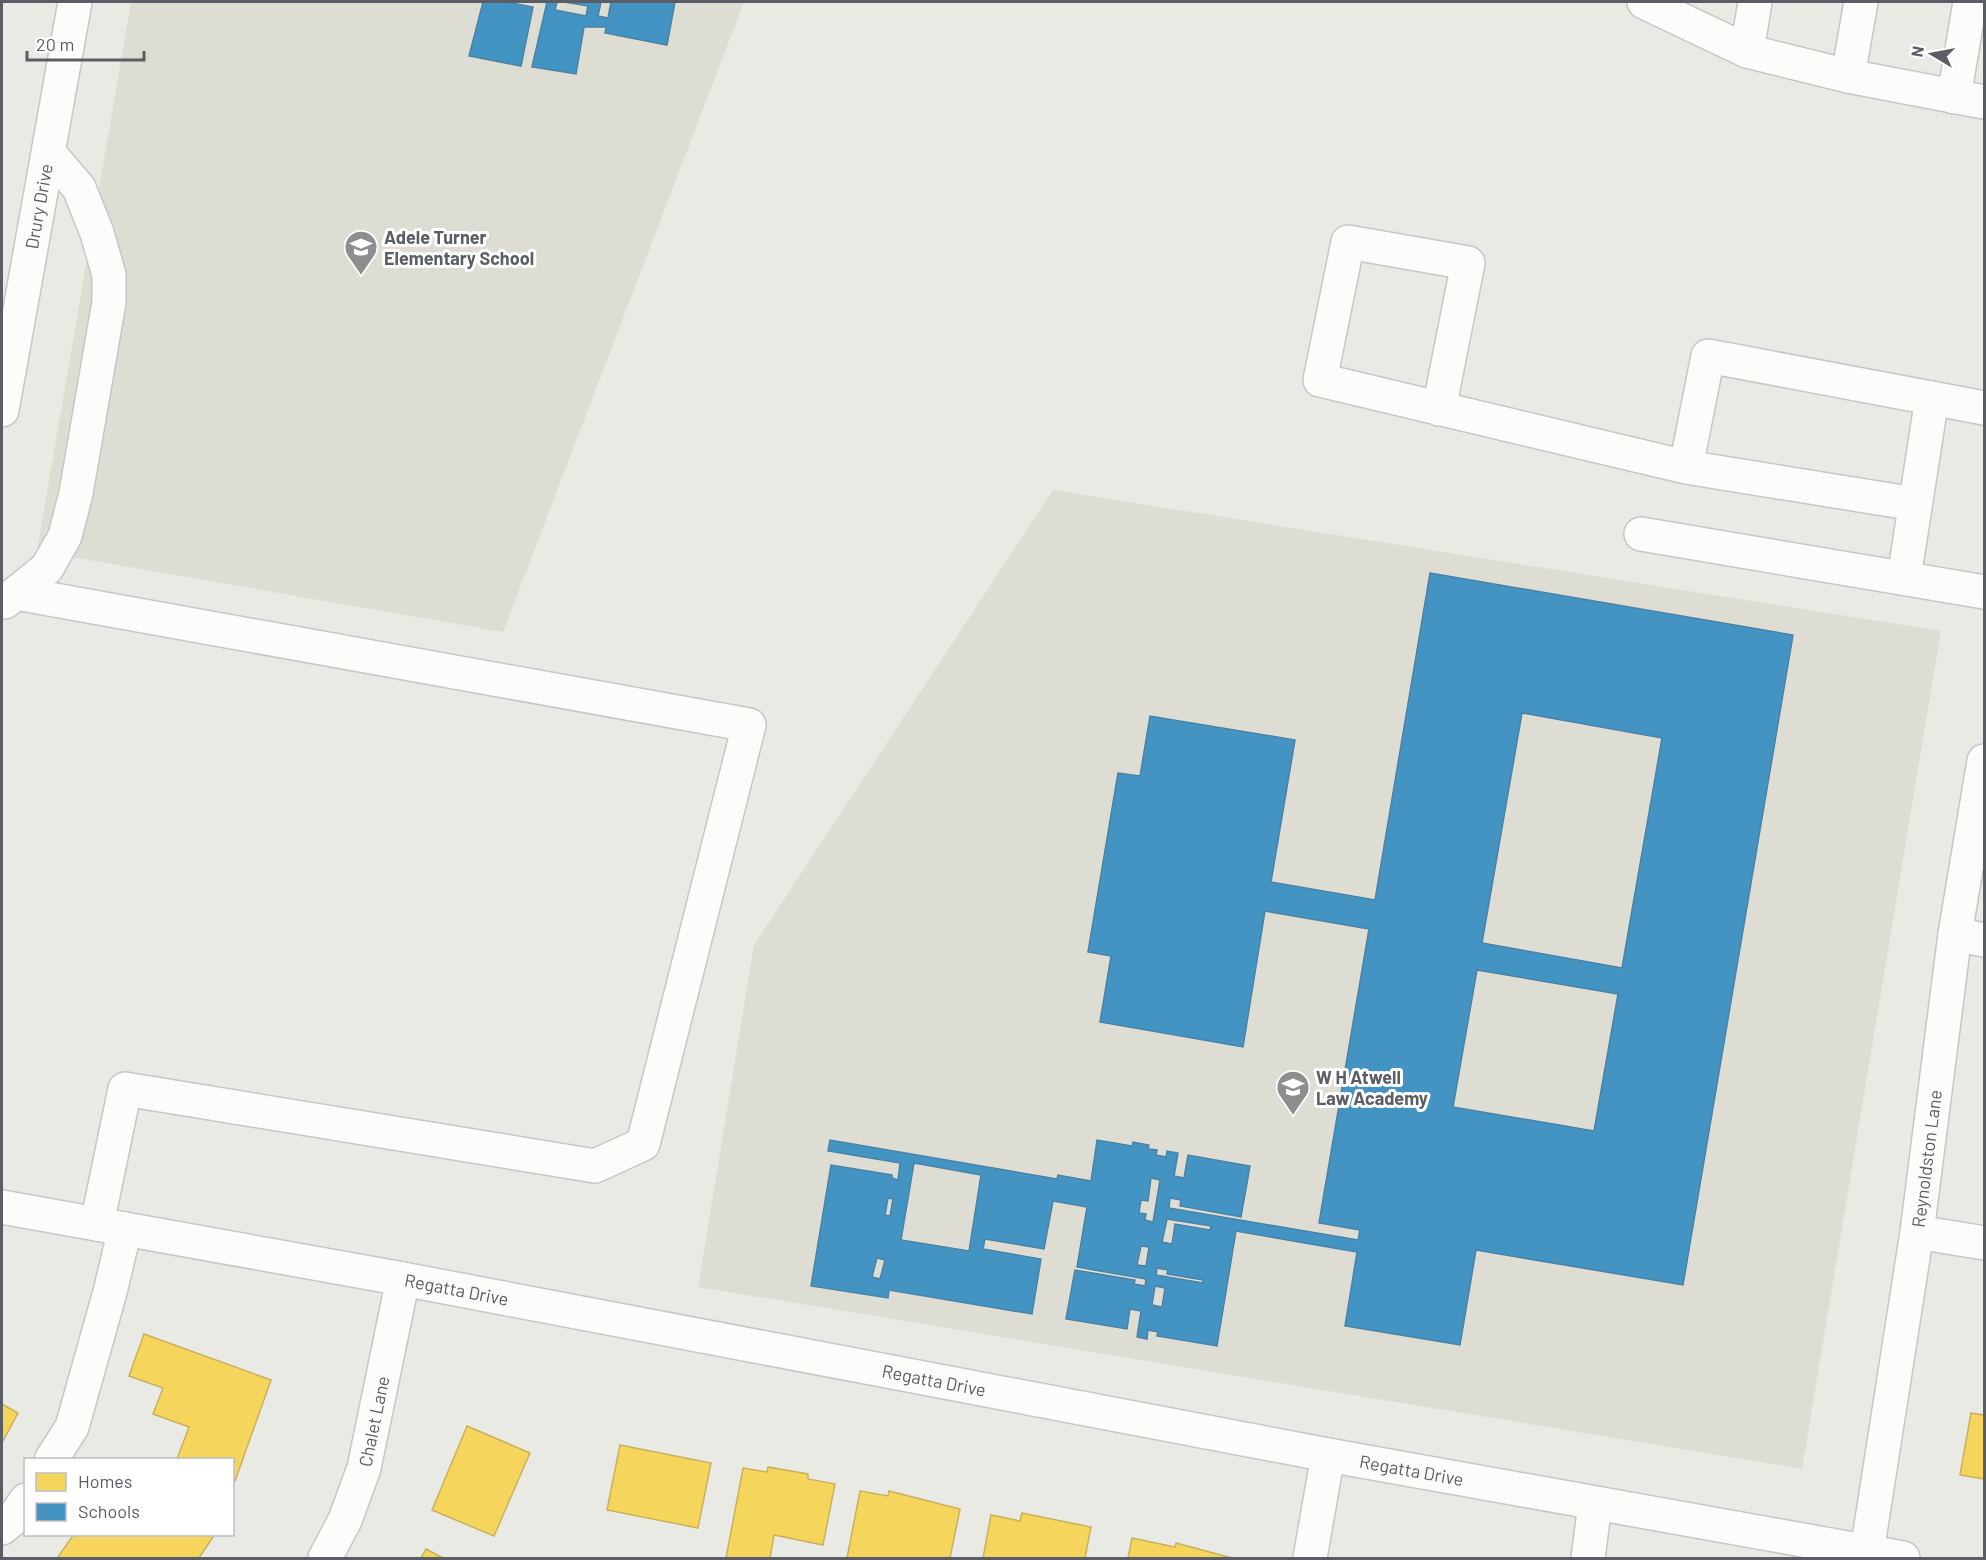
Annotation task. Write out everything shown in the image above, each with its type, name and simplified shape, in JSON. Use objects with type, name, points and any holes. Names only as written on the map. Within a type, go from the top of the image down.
[{"type":"street","name":"Drury Drive","points":[[2,410],[75,2]]},
{"type":"street","points":[[1644,2],[1747,51],[1848,76],[1969,99],[1970,2]]},
{"type":"street","points":[[1747,51],[1755,2]]},
{"type":"street","points":[[1848,76],[1861,2]]},
{"type":"street","points":[[9,599],[47,568],[65,536],[76,493],[109,302],[109,275],[97,233],[79,188],[48,153]]},
{"type":"street","points":[[1439,409],[1468,263],[1348,242],[1320,380],[1439,409],[1686,467],[1916,504]]},
{"type":"street","points":[[1686,467],[1708,356],[1984,408]]},
{"type":"street","points":[[1904,578],[1932,398]]},
{"type":"street","points":[[1641,534],[1984,592]]},
{"type":"street","points":[[9,599],[749,725],[643,1144],[594,1166],[125,1089],[111,1227],[110,1292],[72,1427],[52,1458]]},
{"type":"street","name":"Reynoldston Lane","points":[[1866,1556],[1917,1232],[1970,937],[1984,761]]},
{"type":"street","name":"Regatta Drive","points":[[2,1207],[403,1280],[1866,1556],[1903,1558]]},
{"type":"street","points":[[1917,1232],[1984,1243]]},
{"type":"street","name":"Chalet Lane","points":[[325,1558],[345,1520],[364,1468],[403,1280]]},
{"type":"street","points":[[1310,1558],[1328,1455]]},
{"type":"street","points":[[2,1527],[13,1519],[24,1503]]},
{"type":"street","points":[[1588,1558],[1595,1504]]},
{"type":"shaded area","name":"Adele Turner Elementary School","points":[[131,2],[744,2],[503,632],[37,551]]},
{"type":"shaded area","name":"W H Atwell Law Academy","points":[[1053,490],[1941,631],[1802,1469],[698,1287],[754,945]]},
{"type":"building: Homes","points":[[144,1334],[271,1380],[235,1481],[234,1458],[177,1458],[189,1427],[153,1414],[163,1388],[129,1376]]},
{"type":"building: Homes","points":[[2,1404],[18,1413],[2,1443]]},
{"type":"building: Homes","points":[[1971,1413],[1984,1415],[1984,1479],[1960,1475]]},
{"type":"building: Homes","points":[[467,1426],[530,1453],[494,1536],[432,1510]]},
{"type":"building: Homes","points":[[620,1445],[711,1463],[698,1528],[607,1510]]},
{"type":"building: Homes","points":[[768,1467],[808,1474],[808,1479],[835,1484],[823,1545],[774,1535],[770,1558],[726,1558],[743,1468],[767,1472]]},
{"type":"building: Homes","points":[[860,1491],[888,1496],[889,1491],[960,1509],[950,1558],[847,1558]]},
{"type":"building: Homes","points":[[1022,1513],[1091,1527],[1085,1558],[983,1558],[991,1515],[1020,1521]]},
{"type":"building: Homes","points":[[73,1536],[214,1536],[199,1558],[58,1557]]},
{"type":"building: Homes","points":[[1132,1538],[1175,1547],[1176,1543],[1232,1558],[1128,1558]]},
{"type":"building: Homes","points":[[426,1549],[443,1558],[421,1558]]},
{"type":"building: Schools","points":[[483,2],[507,2],[533,7],[521,66],[469,56]]},
{"type":"building: Schools","points":[[547,2],[557,2],[555,10],[586,16],[588,6],[564,2],[601,2],[598,16],[608,18],[611,2],[675,2],[667,45],[605,33],[606,27],[584,27],[576,74],[532,67]]},
{"type":"building: Schools","points":[[1430,573],[1793,635],[1683,1285],[1476,1250],[1460,1345],[1345,1326],[1357,1252],[1236,1231],[1217,1346],[1157,1336],[1158,1332],[1148,1330],[1147,1339],[1137,1337],[1141,1311],[1130,1309],[1127,1329],[1066,1319],[1075,1270],[1135,1280],[1134,1284],[1145,1286],[1146,1279],[1077,1267],[1087,1207],[1053,1201],[1044,1249],[985,1239],[983,1249],[1041,1259],[1032,1314],[889,1290],[888,1298],[811,1286],[831,1165],[892,1175],[892,1178],[898,1180],[900,1163],[828,1151],[830,1140],[1057,1179],[1058,1175],[1091,1181],[1097,1140],[1132,1146],[1133,1142],[1149,1145],[1148,1149],[1157,1150],[1156,1155],[1166,1157],[1167,1151],[1178,1153],[1174,1176],[1184,1178],[1188,1155],[1250,1166],[1241,1217],[1180,1206],[1181,1200],[1170,1198],[1169,1208],[1358,1240],[1360,1230],[1319,1223],[1369,929],[1265,911],[1243,1047],[1100,1022],[1111,956],[1088,952],[1118,773],[1140,776],[1150,716],[1295,740],[1271,882],[1375,900]],"holes":[[[1522,713],[1662,738],[1622,968],[1482,943]],[[1477,970],[1618,994],[1594,1131],[1453,1107]],[[914,1163],[981,1175],[969,1251],[901,1240]],[[1151,1178],[1160,1180],[1153,1222],[1145,1220],[1146,1214],[1139,1213],[1141,1200],[1148,1201]],[[888,1198],[893,1199],[890,1216],[885,1215]],[[1167,1219],[1211,1226],[1210,1230],[1175,1224],[1172,1244],[1162,1242]],[[1141,1246],[1149,1247],[1146,1266],[1137,1265]],[[877,1258],[885,1260],[880,1279],[872,1277]],[[1157,1268],[1168,1270],[1167,1274],[1203,1280],[1203,1283],[1156,1275]],[[1155,1286],[1165,1288],[1162,1307],[1152,1305]]]},
{"type":"place","name":"Adele Turner Elementary School","points":[[361,276]]},
{"type":"place","name":"W H Atwell Law Academy","points":[[1293,1116]]}]
